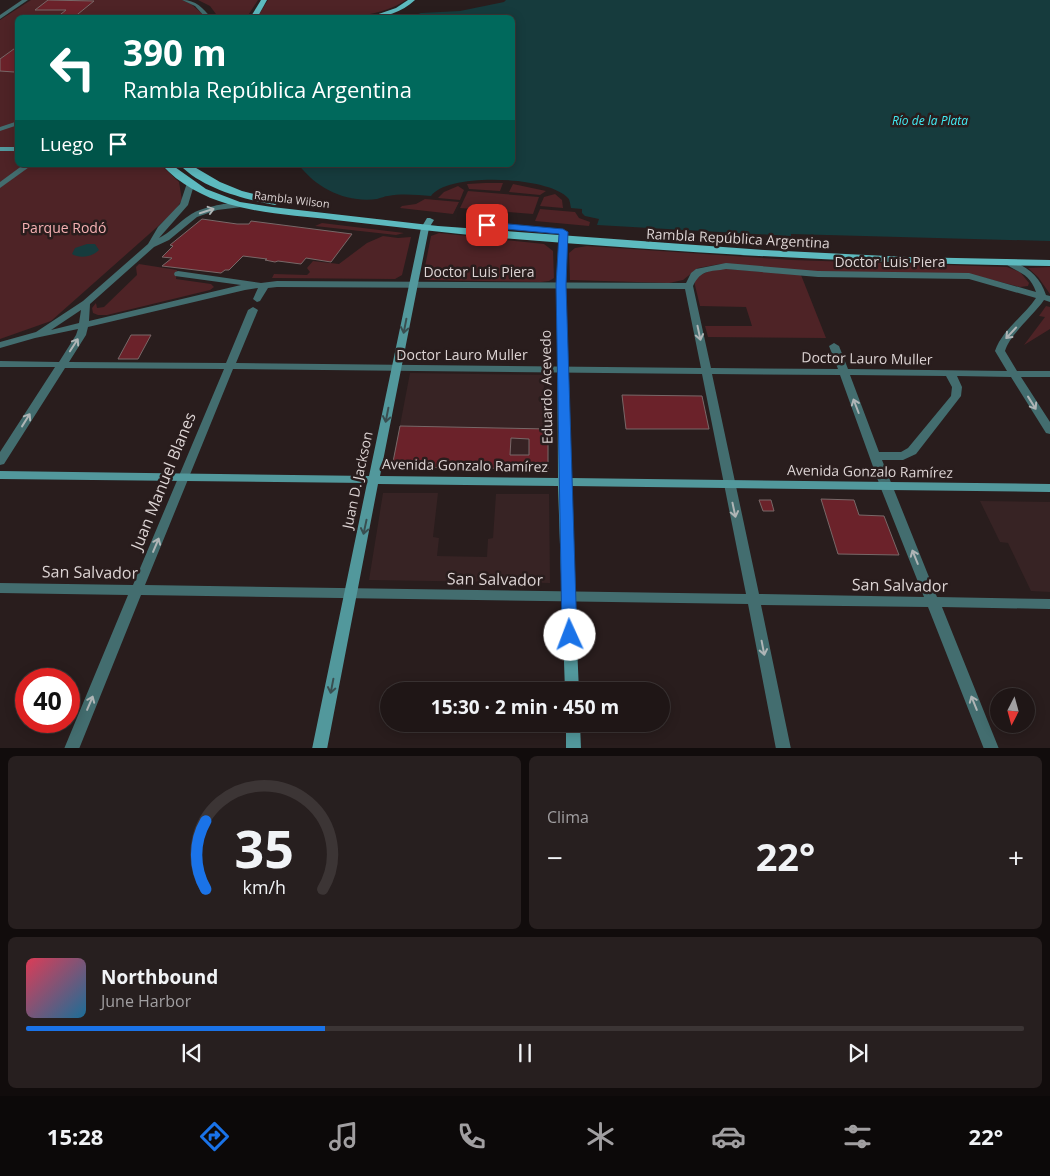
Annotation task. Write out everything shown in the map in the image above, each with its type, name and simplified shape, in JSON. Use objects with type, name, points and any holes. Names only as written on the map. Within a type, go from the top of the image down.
[{"type":"main road","points":[[255,15],[264,0]]},
{"type":"main road","points":[[379,15],[398,9],[412,0]]},
{"type":"main road","name":"Rambla Wilson","points":[[169,167],[190,185],[209,194],[242,205],[428,224]]},
{"type":"main road","name":"Rambla Wilson","points":[[188,167],[223,188],[261,199],[428,224]]},
{"type":"main road","name":"Rambla República Argentina","points":[[428,224],[802,256],[1050,263]]},
{"type":"main road","name":"Rambla República Argentina","points":[[563,236],[874,251],[1050,255]]},
{"type":"street","points":[[0,17],[3,12],[24,0]]},
{"type":"street","points":[[185,0],[197,5],[205,15]]},
{"type":"street","points":[[192,0],[204,6],[212,15]]},
{"type":"street","points":[[0,129],[15,123]]},
{"type":"street","points":[[0,144],[15,144]]},
{"type":"street","points":[[0,149],[15,149]]},
{"type":"street","points":[[0,186],[25,167]]},
{"type":"street","points":[[151,245],[159,230],[185,206],[190,185]]},
{"type":"street","points":[[151,245],[166,238],[186,221],[203,211],[242,205]]},
{"type":"street","points":[[172,218],[186,221]]},
{"type":"street","name":"Juan D. Jackson","points":[[319,748],[413,284],[428,224]]},
{"type":"street","name":"Eduardo Acevedo","points":[[563,236],[561,285],[564,482],[572,682]]},
{"type":"street","name":"Doctor Luis Piera","points":[[34,335],[86,303],[151,245]]},
{"type":"street","points":[[1008,262],[1023,269],[1032,276],[1046,298],[1001,346],[1000,351],[1050,431]]},
{"type":"street","name":"Doctor Luis Piera","points":[[0,345],[34,335],[245,287],[264,286],[413,284],[689,286],[694,275],[699,271],[726,266],[818,274],[969,276],[1046,298]]},
{"type":"street","name":"Doctor Luis Piera","points":[[178,274],[264,286]]},
{"type":"street","points":[[257,299],[264,286]]},
{"type":"street","points":[[689,286],[784,748]]},
{"type":"street","points":[[0,461],[80,335],[84,325],[86,303]]},
{"type":"street","name":"Juan Manuel Blanes","points":[[71,748],[253,310]]},
{"type":"street","points":[[834,346],[886,486],[992,748]]},
{"type":"street","name":"Doctor Lauro Muller","points":[[0,364],[1050,374]]},
{"type":"street","points":[[875,456],[903,456],[912,451],[956,396],[957,387],[950,373]]},
{"type":"street","name":"Avenida Gonzalo Ramírez","points":[[0,475],[184,479],[374,479],[1050,488]]},
{"type":"street","name":"San Salvador","points":[[0,588],[1050,604]]},
{"type":"street","points":[[573,732],[574,748]]},
{"type":"shaded area","points":[[410,373],[550,375],[549,384],[544,384],[543,403],[549,409],[548,469],[392,467]]},
{"type":"shaded area","points":[[383,493],[438,493],[433,537],[439,538],[437,556],[487,557],[488,539],[493,538],[496,494],[549,494],[550,583],[369,580]]},
{"type":"shaded area","points":[[980,501],[1050,502],[1050,592],[1031,591],[1008,543],[1000,542]]},
{"type":"green space","name":"Parque Rodó","points":[[31,0],[182,0],[191,4],[204,15],[15,15],[15,167],[163,167],[179,182],[182,200],[174,212],[51,321],[0,339],[0,20]]},
{"type":"green space","points":[[198,0],[258,0],[248,15],[217,15],[210,6]]},
{"type":"green space","points":[[268,0],[406,0],[391,8],[364,15],[259,15]]},
{"type":"green space","points":[[503,183],[500,191],[469,189],[467,184]]},
{"type":"green space","points":[[513,184],[546,191],[540,195],[509,192]]},
{"type":"green space","points":[[458,186],[464,190],[460,200],[438,198],[444,192]]},
{"type":"green space","points":[[468,191],[539,197],[533,214],[460,208]]},
{"type":"green space","points":[[555,194],[562,200],[563,208],[540,206],[544,197]]},
{"type":"green space","points":[[425,199],[459,202],[453,214],[400,208],[416,204]]},
{"type":"green space","points":[[540,209],[575,212],[579,218],[590,222],[589,226],[535,221]]},
{"type":"green space","points":[[322,223],[404,233],[396,235],[315,226]]},
{"type":"green space","points":[[439,233],[544,244],[553,251],[554,278],[541,282],[425,280],[423,277],[431,236]]},
{"type":"green space","points":[[383,236],[411,237],[402,275],[395,279],[272,278],[274,274],[307,275],[310,272],[307,268],[313,261],[339,264],[367,243]]},
{"type":"green space","points":[[587,246],[792,260],[1007,267],[1020,272],[1029,283],[1028,286],[1020,287],[973,275],[810,272],[720,264],[698,268],[683,280],[669,283],[570,280],[569,253],[575,248]]},
{"type":"green space","points":[[139,264],[177,270],[176,279],[211,284],[214,287],[210,290],[107,315],[93,313],[92,308],[96,303],[97,308],[104,307],[137,275],[136,267]]},
{"type":"green space","points":[[1050,267],[1050,294],[1038,277],[1028,268]]},
{"type":"green space","points":[[716,268],[801,275],[826,338],[708,337],[705,326],[752,326],[746,307],[700,306],[694,281],[696,277]]},
{"type":"green space","points":[[1046,306],[1050,307],[1050,329],[1024,345],[1045,317],[1039,316]]},
{"type":"water","name":"Río de la Plata","points":[[506,0],[1050,0],[1050,241],[791,234],[791,236],[597,225],[599,219],[585,216],[582,213],[582,209],[571,208],[568,198],[557,191],[521,181],[476,180],[456,183],[441,188],[431,196],[410,194],[366,200],[355,199],[334,192],[306,174],[301,167],[515,167],[515,15],[416,15],[460,11]]},
{"type":"water","points":[[87,244],[95,244],[99,250],[86,256],[72,254],[75,248]]},
{"type":"building","points":[[48,0],[94,1],[77,15],[60,15],[66,10],[35,10]]},
{"type":"building","points":[[15,48],[15,71],[0,71],[0,59]]},
{"type":"building","points":[[202,219],[237,224],[249,224],[251,221],[352,234],[331,262],[306,258],[301,264],[275,262],[243,256],[229,270],[221,273],[162,266],[172,258],[162,257],[173,246],[170,245]]},
{"type":"building","points":[[131,335],[151,335],[138,359],[118,359]]},
{"type":"building","points":[[622,395],[702,396],[709,429],[626,429]]},
{"type":"building","points":[[400,426],[548,429],[548,469],[392,467]],"holes":[[[511,438],[529,439],[529,455],[510,455]]]},
{"type":"building","points":[[821,499],[854,500],[859,515],[884,516],[899,555],[838,554]]},
{"type":"building","points":[[759,500],[771,500],[774,511],[763,511]]},
{"type":"route","points":[[487,225],[563,232],[561,285],[564,482],[570,635]]}]
